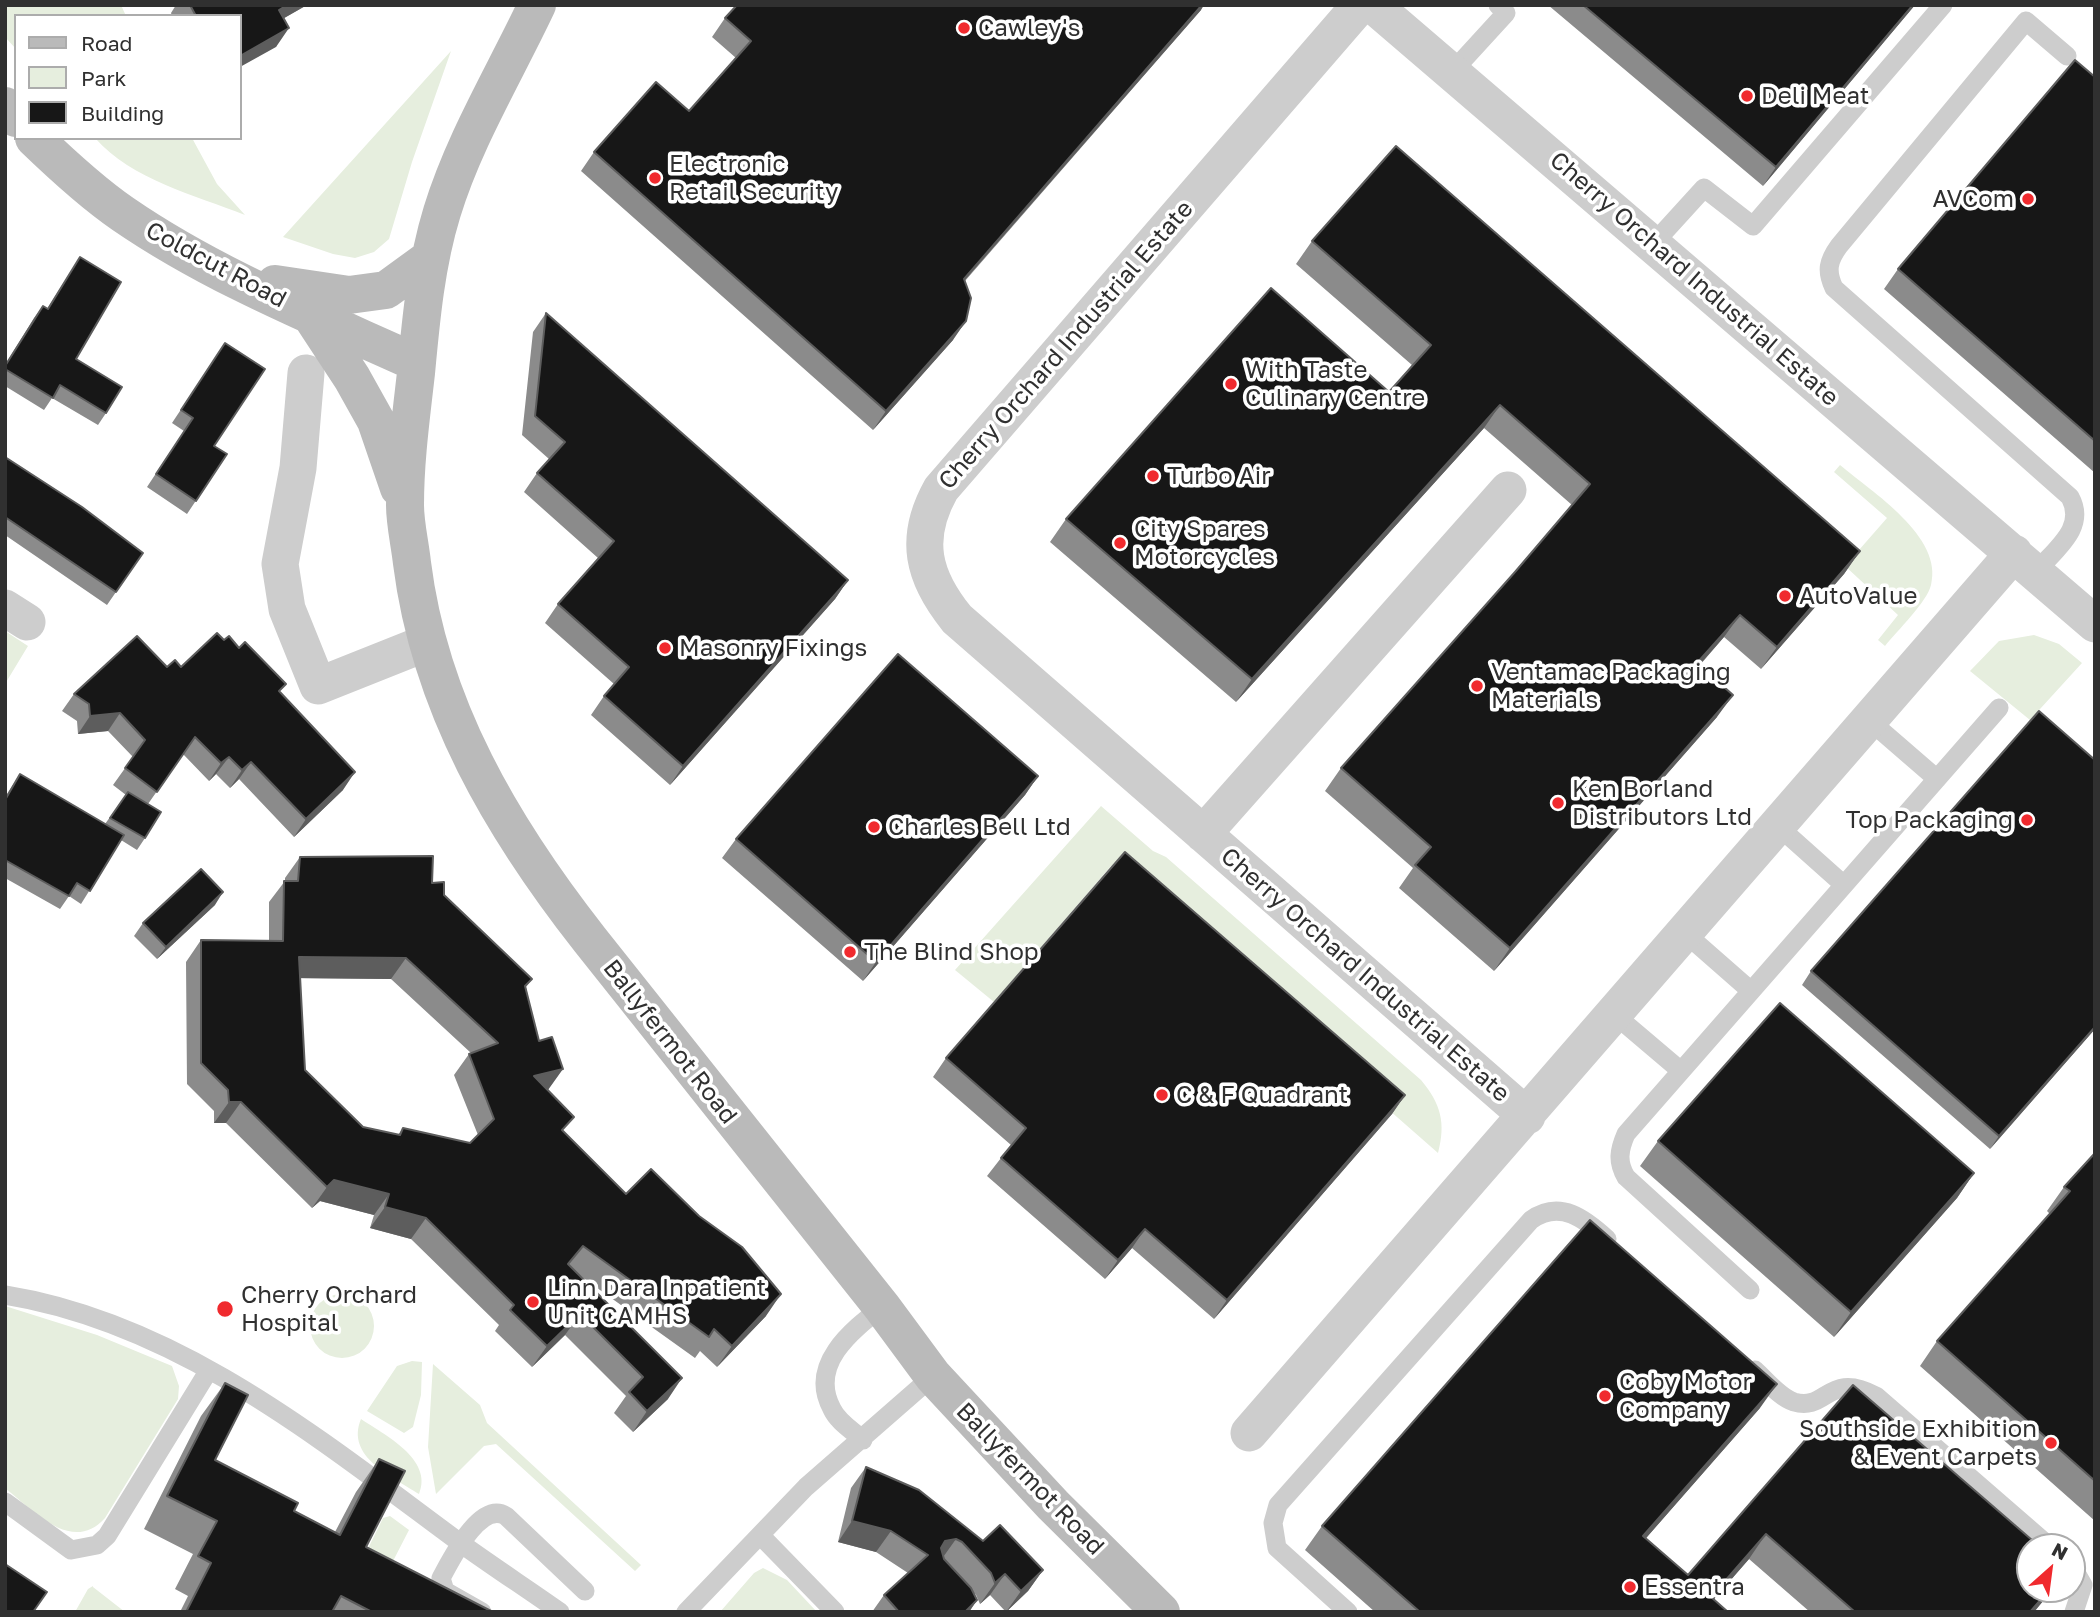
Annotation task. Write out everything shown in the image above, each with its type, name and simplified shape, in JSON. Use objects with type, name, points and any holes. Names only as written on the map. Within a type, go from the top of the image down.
[{"type":"main road","name":"Ballyfermot Road","points":[[537,5],[462,162],[443,210],[430,258],[417,363],[405,507],[417,601],[426,643],[445,700],[482,782],[558,898],[882,1307],[933,1376],[1053,1505],[1161,1612]]},
{"type":"main road","name":"Coldcut Road","points":[[36,140],[75,177],[122,214],[199,260],[417,363]]},
{"type":"main road","points":[[238,279],[349,295],[386,290],[430,258]]},
{"type":"main road","points":[[310,313],[376,421],[405,507]]},
{"type":"street","name":"Cherry Orchard Industrial Estate","points":[[1360,5],[940,489],[930,508],[924,538],[927,569],[937,594],[957,619],[1527,1116]]},
{"type":"street","name":"Cherry Orchard Industrial Estate","points":[[1373,5],[2095,624]]},
{"type":"street","points":[[306,373],[298,468],[280,564],[287,609],[318,687],[426,643]]},
{"type":"street","name":"Cherry Orchard Industrial Estate","points":[[1203,834],[1508,489]]},
{"type":"street","name":"Cherry Orchard Industrial Estate","points":[[1249,1433],[1870,721],[2025,563]]},
{"type":"lane","points":[[1452,72],[1506,13],[1498,5]]},
{"type":"lane","points":[[1653,244],[1704,188],[1753,226],[1943,5]]},
{"type":"lane","points":[[2025,563],[2076,525],[2077,510],[2070,497],[1834,288],[1828,275],[1830,259],[1839,246],[2026,21],[2067,56]]},
{"type":"lane","points":[[1750,1290],[1626,1177],[1620,1167],[1619,1156],[1626,1134],[1999,708]]},
{"type":"lane","points":[[1870,721],[1937,779]]},
{"type":"lane","points":[[1779,827],[1844,886]]},
{"type":"lane","points":[[1686,934],[1751,991]]},
{"type":"lane","points":[[1615,1015],[1681,1071]]},
{"type":"lane","points":[[1349,1612],[1276,1548],[1273,1523],[1278,1505],[1539,1214],[1558,1210],[1576,1214],[1626,1256]]},
{"type":"lane","points":[[5,1295],[88,1316],[165,1348],[209,1370],[308,1431],[560,1612]]},
{"type":"lane","points":[[863,1440],[832,1409],[825,1378],[840,1343],[882,1307]]},
{"type":"lane","points":[[1739,1356],[1794,1402],[1805,1404],[1847,1386],[1857,1385],[1876,1395],[2034,1533]]},
{"type":"lane","points":[[5,1502],[71,1550],[85,1550],[97,1545],[107,1536],[209,1370]]},
{"type":"lane","points":[[686,1612],[806,1487],[863,1440],[933,1376]]},
{"type":"lane","points":[[482,1612],[441,1585],[441,1578],[460,1542],[488,1514],[500,1512],[585,1591]]},
{"type":"lane","points":[[760,1535],[835,1612]]},
{"type":"green space","points":[[5,5],[121,5],[125,14],[14,14],[14,47],[5,37]]},
{"type":"green space","points":[[451,51],[412,162],[389,239],[374,252],[355,258],[333,254],[283,237]]},
{"type":"green space","points":[[97,140],[193,140],[217,184],[245,215],[165,185],[110,153]]},
{"type":"green space","points":[[1840,465],[1902,517],[1927,550],[1932,567],[1931,585],[1924,600],[1885,646],[1878,640],[1898,615],[1845,566],[1887,518],[1834,472]]},
{"type":"green space","points":[[5,631],[28,646],[5,684]]},
{"type":"green space","points":[[2034,635],[2059,644],[2082,663],[2030,720],[1970,671],[1999,641]]},
{"type":"green space","points":[[1101,806],[1153,851],[1166,857],[1421,1080],[1433,1097],[1440,1114],[1442,1132],[1438,1153],[1111,866],[994,1002],[955,970]]},
{"type":"green space","points":[[336,1294],[348,1294],[365,1303],[372,1314],[372,1338],[365,1349],[348,1358],[336,1358],[324,1353],[315,1344],[310,1332],[310,1320],[315,1308],[324,1299]]},
{"type":"green space","points":[[5,1306],[97,1335],[172,1366],[179,1386],[178,1399],[105,1518],[92,1528],[79,1532],[66,1531],[40,1517],[5,1488]]},
{"type":"green space","points":[[412,1361],[422,1362],[421,1395],[413,1427],[404,1433],[367,1411],[397,1366]]},
{"type":"green space","points":[[433,1364],[480,1405],[487,1423],[641,1565],[635,1571],[496,1444],[484,1446],[436,1494],[428,1447]]},
{"type":"green space","points":[[361,1419],[393,1440],[413,1459],[422,1481],[419,1494],[385,1473],[365,1455],[358,1432]]},
{"type":"green space","points":[[390,1516],[409,1530],[375,1596],[351,1583],[383,1518]]},
{"type":"green space","points":[[763,1568],[787,1580],[817,1612],[720,1612],[754,1573]]},
{"type":"green space","points":[[93,1586],[125,1612],[75,1612],[88,1589]]},
{"type":"building","points":[[190,5],[287,5],[279,10],[289,28],[242,55],[242,14],[195,14]]},
{"type":"building","points":[[737,5],[1202,5],[964,279],[971,298],[966,321],[886,411],[594,152],[656,82],[689,111],[751,41],[725,18]]},
{"type":"building","name":"Deli Meat","points":[[1583,5],[1913,5],[1776,167]]},
{"type":"building","name":"AVCom","points":[[2075,60],[2095,77],[2095,441],[1898,269]]},
{"type":"building","points":[[1396,146],[1860,551],[1777,647],[1740,615],[1697,663],[1733,695],[1510,948],[1415,865],[1431,847],[1341,768],[1590,484],[1500,405],[1252,679],[1066,519],[1271,288],[1389,392],[1431,345],[1312,241]]},
{"type":"building","points":[[80,257],[121,282],[76,359],[122,387],[106,413],[60,385],[53,398],[5,369],[43,306],[48,309]]},
{"type":"building","points":[[546,313],[848,580],[683,766],[604,696],[629,667],[558,604],[614,541],[537,473],[565,442],[535,416]]},
{"type":"building","points":[[225,343],[265,369],[214,446],[227,454],[196,501],[156,474],[193,418],[181,410]]},
{"type":"building","points":[[5,457],[82,507],[143,553],[116,592],[5,517]]},
{"type":"building","points":[[217,633],[224,640],[229,636],[239,648],[245,642],[286,684],[279,691],[355,772],[306,819],[251,762],[242,770],[229,757],[221,763],[195,737],[157,792],[125,768],[145,740],[120,713],[90,716],[89,704],[74,694],[137,636],[167,667],[175,660],[181,667]]},
{"type":"building","name":"Charles Bell Ltd","points":[[898,654],[1038,776],[876,962],[736,839]]},
{"type":"building","points":[[2039,711],[2095,760],[2095,1027],[1999,1136],[1811,971]]},
{"type":"building","points":[[20,774],[124,835],[90,891],[77,883],[69,896],[5,860],[5,800]]},
{"type":"building","points":[[128,792],[161,812],[145,838],[110,818]]},
{"type":"building","name":"C & F Quadrant","points":[[1125,852],[1405,1095],[1227,1300],[1145,1229],[1118,1260],[1001,1158],[1026,1128],[946,1058]]},
{"type":"building","points":[[433,856],[432,883],[444,882],[444,895],[532,979],[525,986],[539,1041],[552,1037],[563,1069],[534,1076],[574,1117],[562,1130],[626,1194],[651,1169],[699,1216],[742,1247],[781,1294],[732,1346],[714,1329],[709,1337],[583,1246],[568,1264],[682,1378],[647,1411],[629,1392],[643,1377],[580,1314],[547,1346],[510,1310],[514,1305],[426,1218],[385,1207],[389,1194],[334,1180],[327,1187],[241,1102],[229,1102],[228,1090],[201,1063],[201,940],[283,941],[284,881],[298,881],[300,857]],"holes":[[[299,957],[406,958],[498,1043],[469,1054],[494,1119],[470,1143],[403,1128],[400,1135],[363,1127],[305,1070]]]},
{"type":"building","points":[[201,869],[223,892],[166,947],[143,923]]},
{"type":"building","points":[[1780,1003],[1974,1173],[1851,1312],[1658,1141]]},
{"type":"building","name":"Southside Exhibition & Event Carpets","points":[[2095,1153],[2095,1481],[1937,1341],[2070,1191],[2064,1187]]},
{"type":"building","points":[[1590,1220],[1777,1384],[1643,1536],[1688,1575],[1853,1385],[2024,1533],[2016,1533],[2016,1603],[2038,1603],[2030,1612],[1855,1612],[1766,1534],[1711,1597],[1728,1612],[1420,1612],[1322,1526]]},
{"type":"building","points":[[225,1383],[248,1395],[215,1460],[298,1503],[294,1511],[340,1535],[379,1459],[405,1471],[366,1547],[493,1612],[372,1612],[341,1596],[332,1612],[186,1612],[211,1563],[198,1556],[217,1521],[167,1496]]},
{"type":"building","points":[[866,1467],[919,1490],[983,1541],[1000,1525],[1043,1570],[1021,1591],[1005,1574],[995,1583],[991,1573],[962,1542],[956,1539],[945,1541],[941,1548],[944,1559],[971,1588],[977,1600],[965,1612],[899,1612],[884,1595],[928,1555],[891,1531],[852,1521]]},
{"type":"building","points":[[5,1564],[47,1592],[33,1612],[5,1612]]},
{"type":"place","name":"Cawley's","points":[[964,28]]},
{"type":"place","name":"Deli Meat","points":[[1747,96]]},
{"type":"place","name":"Electronic Retail Security","points":[[655,178]]},
{"type":"place","name":"AVCom","points":[[2028,199]]},
{"type":"place","name":"With Taste Culinary Centre","points":[[1231,384]]},
{"type":"place","name":"Turbo Air","points":[[1153,476]]},
{"type":"place","name":"City Spares Motorcycles","points":[[1120,543]]},
{"type":"place","name":"AutoValue","points":[[1785,596]]},
{"type":"place","name":"Masonry Fixings","points":[[665,648]]},
{"type":"place","name":"Ventamac Packaging Materials","points":[[1477,686]]},
{"type":"place","name":"Ken Borland Distributors Ltd","points":[[1558,803]]},
{"type":"place","name":"Top Packaging","points":[[2027,820]]},
{"type":"place","name":"Charles Bell Ltd","points":[[874,827]]},
{"type":"place","name":"The Blind Shop","points":[[850,952]]},
{"type":"place","name":"C & F Quadrant","points":[[1162,1095]]},
{"type":"place","name":"Linn Dara Inpatient Unit CAMHS","points":[[533,1302]]},
{"type":"place","name":"Cherry Orchard Hospital","points":[[225,1309]]},
{"type":"place","name":"Coby Motor Company","points":[[1605,1396]]},
{"type":"place","name":"Southside Exhibition & Event Carpets","points":[[2051,1443]]},
{"type":"place","name":"Essentra","points":[[1630,1587]]}]
